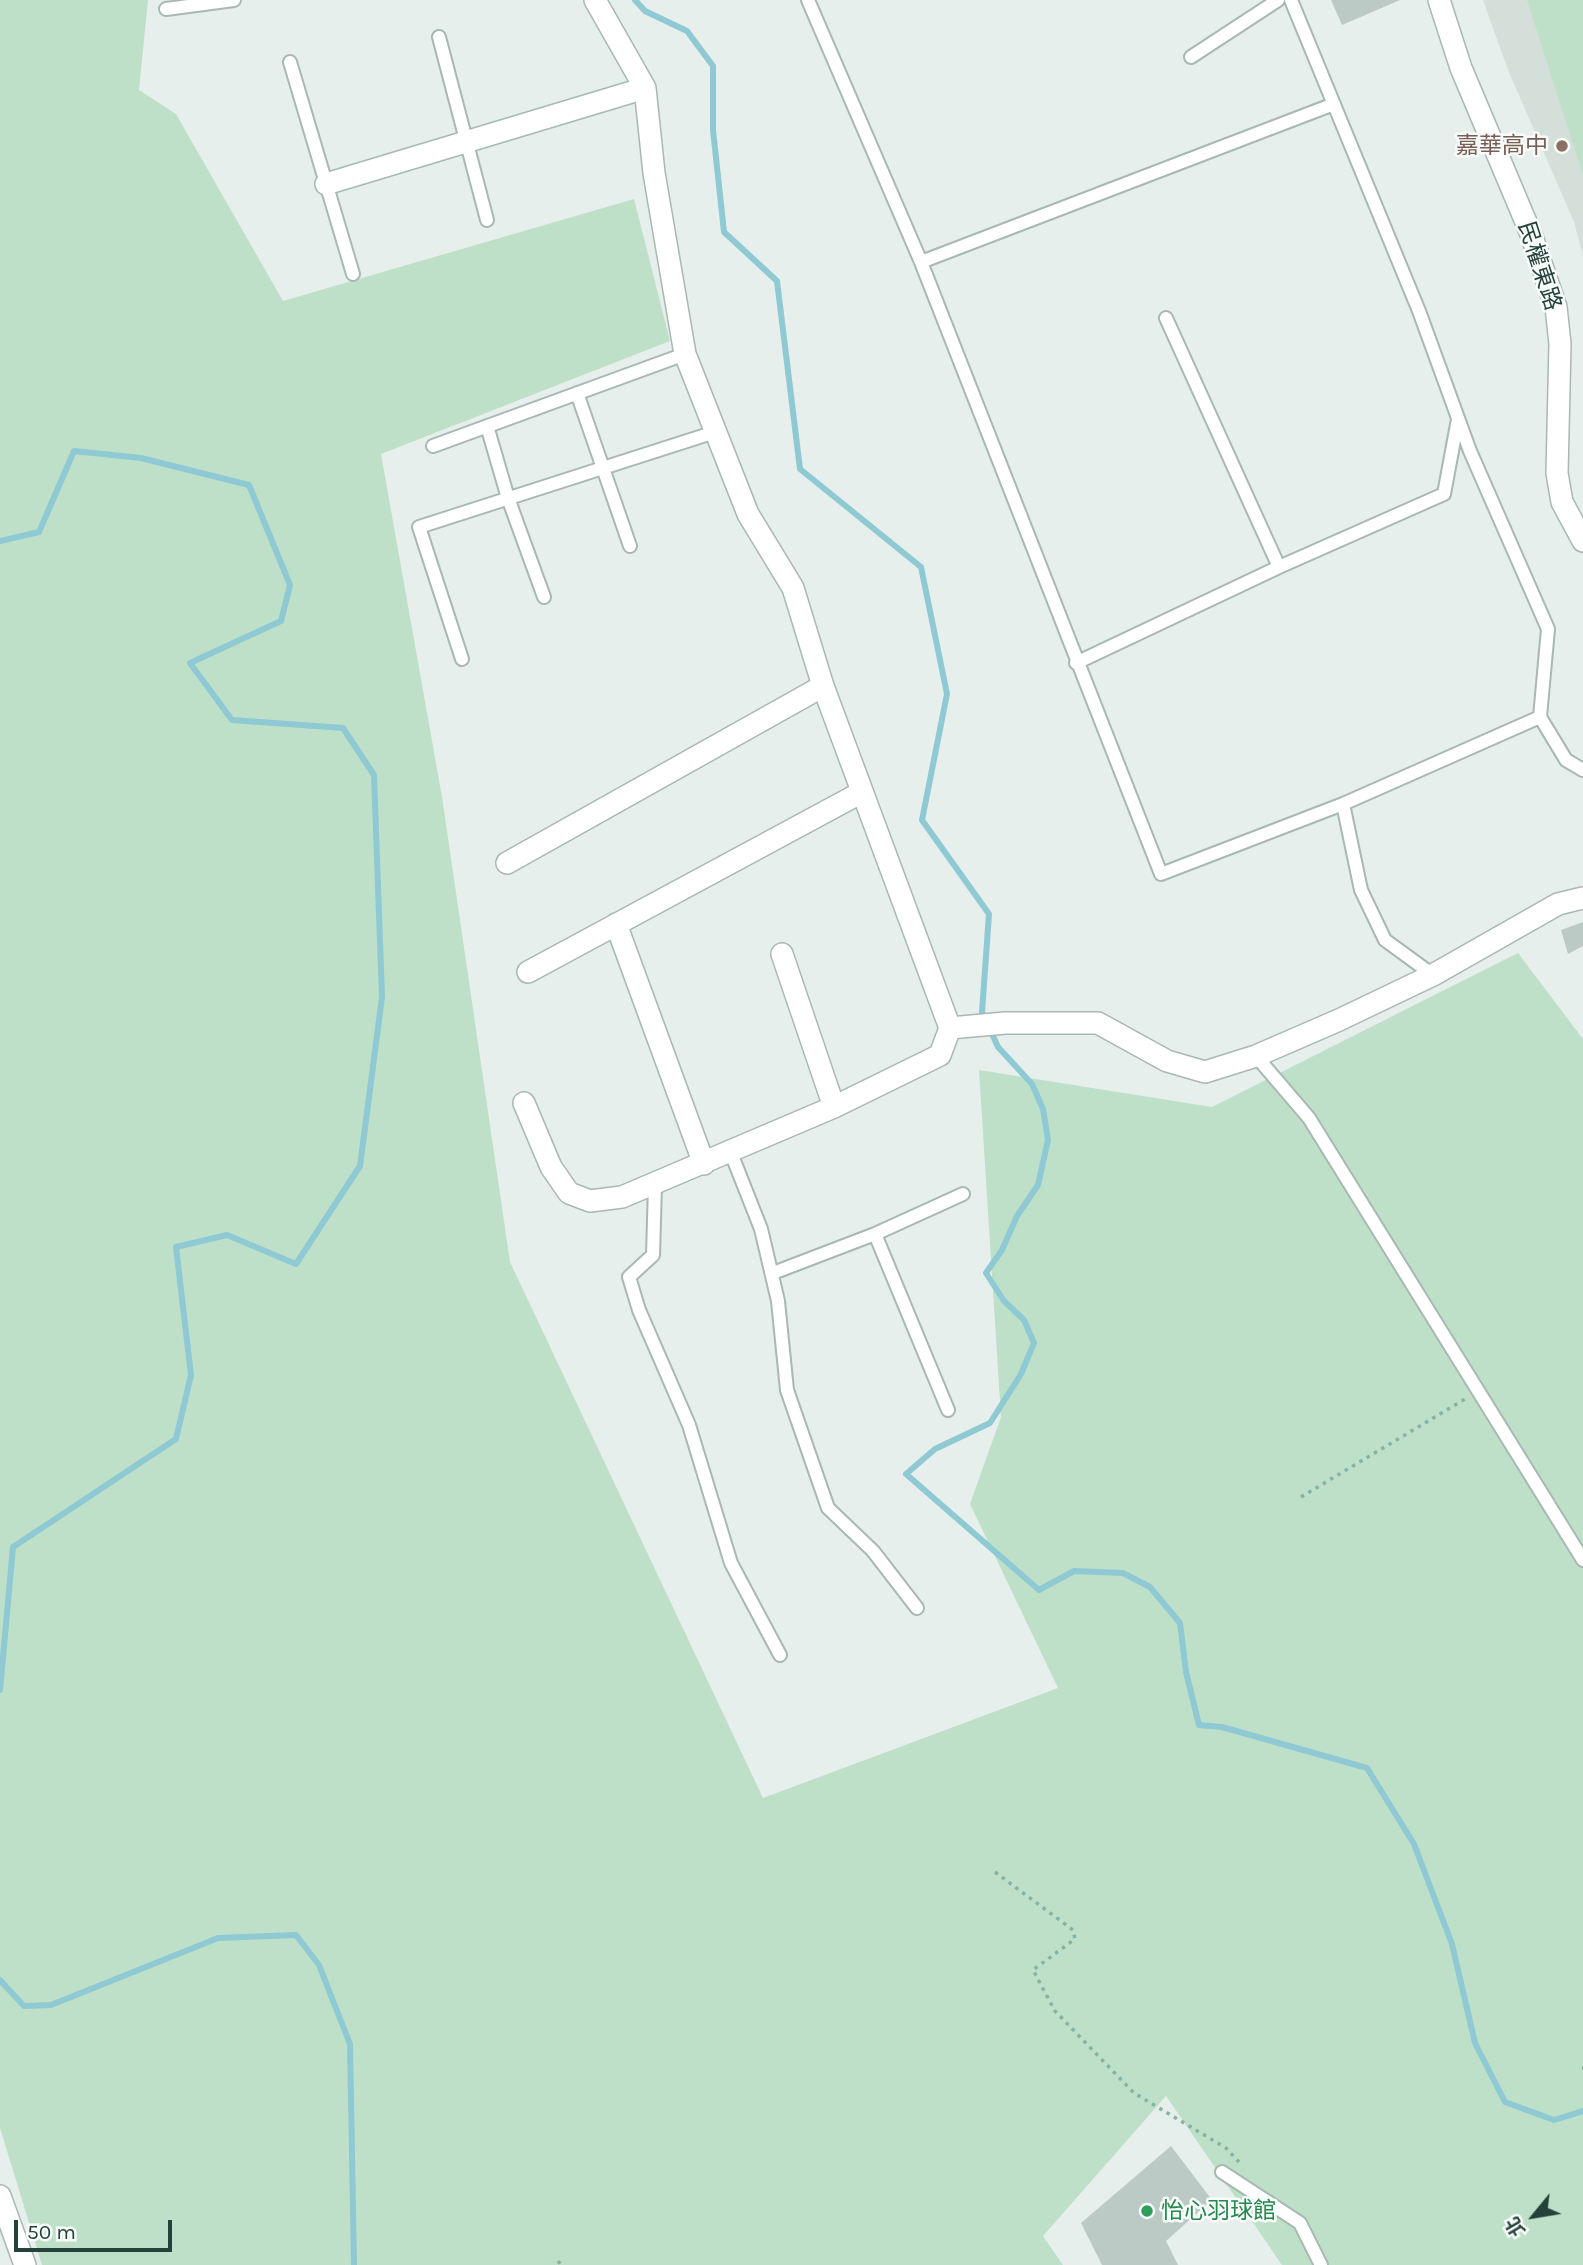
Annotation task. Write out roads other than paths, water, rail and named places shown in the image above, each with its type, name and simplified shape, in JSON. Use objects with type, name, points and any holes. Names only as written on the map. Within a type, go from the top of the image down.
[{"type":"street","points":[[524,1103],[551,1167],[569,1193],[590,1201],[622,1198],[834,1107],[940,1055],[950,1028],[823,686],[793,588],[748,514],[685,354],[654,173],[645,88],[595,0]]},
{"type":"street","name":"民權東路","points":[[1439,0],[1461,68],[1531,234],[1556,307],[1560,344],[1557,473],[1562,502],[1583,541]]},
{"type":"street","points":[[326,184],[645,88]]},
{"type":"street","points":[[507,863],[823,686]]},
{"type":"street","points":[[528,972],[862,792]]},
{"type":"street","points":[[950,1028],[1005,1023],[1098,1023],[1167,1062],[1205,1072],[1256,1056],[1433,975],[1558,904],[1583,898]]},
{"type":"street","points":[[616,924],[704,1164]]},
{"type":"street","points":[[782,954],[834,1107]]},
{"type":"street","points":[[1,2200],[25,2265]]},
{"type":"lane","points":[[166,9],[234,0]]},
{"type":"lane","points":[[808,0],[921,262],[1161,874],[1343,804],[1540,717]]},
{"type":"lane","points":[[1191,57],[1278,0]]},
{"type":"lane","points":[[1291,0],[1419,310],[1458,419],[1548,629],[1540,717],[1566,760],[1583,770]]},
{"type":"lane","points":[[439,37],[464,142],[487,220]]},
{"type":"lane","points":[[290,62],[353,274]]},
{"type":"lane","points":[[921,262],[1334,104]]},
{"type":"lane","points":[[1166,318],[1279,567]]},
{"type":"lane","points":[[433,446],[685,354]]},
{"type":"lane","points":[[577,393],[630,546]]},
{"type":"lane","points":[[1076,663],[1279,567],[1444,494],[1458,419]]},
{"type":"lane","points":[[487,426],[508,498],[544,597]]},
{"type":"lane","points":[[462,659],[419,527],[715,432]]},
{"type":"lane","points":[[1343,804],[1361,890],[1385,940],[1433,975]]},
{"type":"lane","points":[[1256,1056],[1309,1118],[1583,1560]]},
{"type":"lane","points":[[731,1153],[761,1229],[773,1273],[787,1390],[828,1508],[873,1551],[917,1608]]},
{"type":"lane","points":[[655,1185],[653,1255],[629,1277],[639,1310],[689,1425],[731,1563],[780,1655]]},
{"type":"lane","points":[[773,1273],[875,1234],[963,1194]]},
{"type":"lane","points":[[875,1234],[948,1410]]},
{"type":"lane","points":[[1222,2172],[1300,2223],[1321,2265]]},
{"type":"waterway","points":[[635,0],[645,11],[687,31],[713,66],[713,130],[724,232],[777,281],[800,469],[921,567],[947,694],[922,820],[989,914],[982,1012],[998,1047],[1032,1084],[1043,1109],[1048,1140],[1038,1185],[1017,1216],[1002,1250],[986,1273],[1004,1301],[1024,1320],[1034,1343],[1021,1374],[990,1423],[935,1449],[906,1474],[1039,1590],[1074,1571],[1123,1573],[1150,1587],[1180,1623],[1186,1672],[1199,1725],[1222,1727],[1367,1768],[1414,1844],[1452,1944],[1475,2043],[1505,2102],[1554,2120],[1583,2111]]},
{"type":"waterway","points":[[0,541],[39,532],[74,451],[141,458],[249,485],[290,585],[281,621],[190,663],[232,720],[343,728],[374,775],[382,997],[360,1166],[296,1264],[227,1235],[176,1247],[191,1375],[176,1439],[13,1547],[0,1690]]},
{"type":"waterway","points":[[0,1980],[24,2006],[51,2005],[218,1938],[296,1935],[319,1965],[350,2044],[354,2265]]},
{"type":"place","name":"嘉華高中","points":[[1562,146]]},
{"type":"place","name":"怡心羽球館","points":[[1147,2211]]}]
